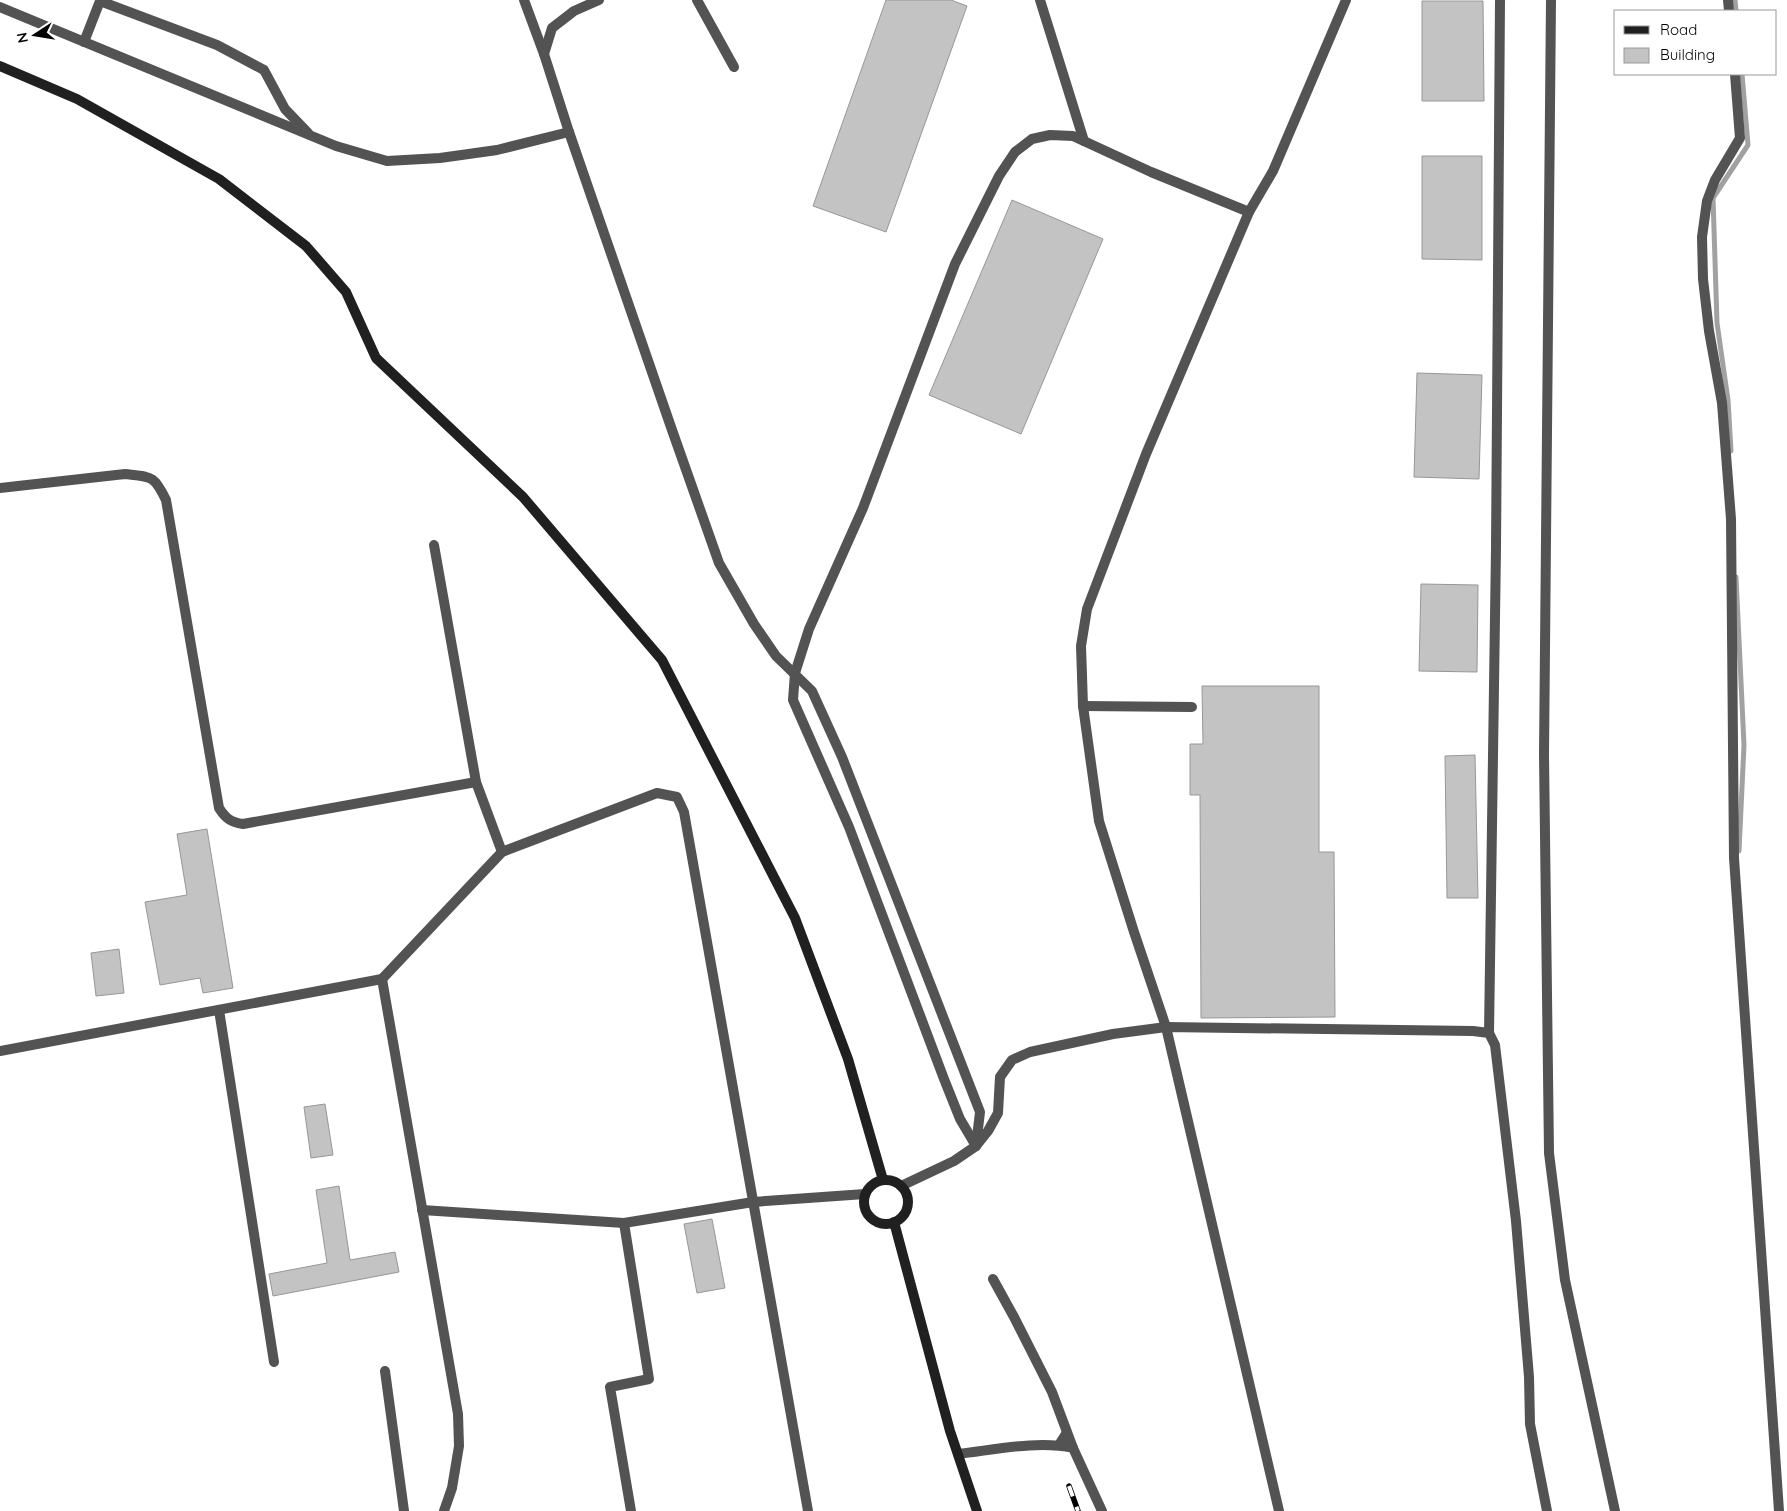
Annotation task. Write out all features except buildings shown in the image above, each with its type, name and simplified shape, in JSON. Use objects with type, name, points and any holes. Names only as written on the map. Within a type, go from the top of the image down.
[{"type":"main road","points":[[0,66],[77,99],[219,179],[306,246],[346,292],[376,358],[522,497],[662,660],[795,918],[848,1059],[883,1180]]},
{"type":"main road","points":[[883,1180],[896,1182],[901,1186],[908,1199],[905,1213],[894,1222],[887,1224],[873,1220],[864,1208],[865,1194],[869,1187],[883,1180]]},
{"type":"main road","points":[[894,1222],[950,1431],[976,1511]]},
{"type":"street","points":[[84,42],[100,0],[217,45],[264,70],[285,110],[310,135]]},
{"type":"street","points":[[524,0],[719,563],[754,624],[776,656],[812,691],[842,757],[980,1112],[976,1146]]},
{"type":"street","points":[[544,54],[552,28],[574,11],[599,0]]},
{"type":"street","points":[[697,0],[734,67]]},
{"type":"street","points":[[1040,0],[1084,141]]},
{"type":"street","points":[[1279,1511],[1166,1027],[1100,821],[1083,706],[1082,646],[1087,609],[1146,454],[1249,212],[1272,171],[1346,0]]},
{"type":"street","points":[[1500,0],[1496,548],[1489,1033],[1495,1044],[1516,1221],[1529,1377],[1530,1424],[1547,1511]]},
{"type":"street","points":[[1551,0],[1544,755],[1549,1153],[1566,1280],[1615,1511]]},
{"type":"street","points":[[2,5],[84,42],[336,146],[387,161],[440,158],[497,150],[569,132]]},
{"type":"street","points":[[1735,75],[1740,138],[1716,180],[1707,201],[1702,237],[1703,279],[1709,331],[1722,403],[1731,519],[1734,858],[1779,1511]]},
{"type":"street","points":[[976,1146],[960,1118],[849,827],[793,700],[795,673],[808,629],[863,508],[955,264],[999,176],[1015,152],[1032,138],[1050,135],[1073,136],[1151,172],[1249,212]]},
{"type":"street","points":[[0,488],[125,474],[145,476],[157,482],[166,500],[219,808],[231,822],[243,824],[476,782]]},
{"type":"street","points":[[434,545],[476,782],[502,852]]},
{"type":"street","points":[[1083,706],[1192,707]]},
{"type":"street","points":[[0,1051],[382,979],[502,852],[657,793],[676,797],[684,812],[808,1511]]},
{"type":"street","points":[[382,979],[458,1414],[459,1446],[452,1488],[444,1511]]},
{"type":"street","points":[[219,1010],[274,1362]]},
{"type":"street","points":[[901,1186],[954,1161],[976,1146],[988,1131],[998,1113],[1000,1077],[1012,1060],[1030,1052],[1113,1034],[1166,1027],[1463,1031],[1489,1033]]},
{"type":"street","points":[[422,1210],[624,1223],[753,1202],[865,1194]]},
{"type":"street","points":[[624,1223],[648,1379],[610,1388],[631,1511]]},
{"type":"street","points":[[993,1279],[1052,1392],[1066,1434],[1102,1511]]},
{"type":"street","points":[[385,1371],[404,1511]]},
{"type":"street","points":[[1059,1445],[1066,1434]]},
{"type":"street","points":[[958,1454],[1035,1446],[1059,1445],[1073,1448]]},
{"type":"waterway","points":[[1735,0],[1736,10]]},
{"type":"waterway","points":[[1731,451],[1728,400],[1717,323],[1713,198],[1748,145],[1742,75]]},
{"type":"waterway","points":[[1736,577],[1744,745],[1739,851]]},
{"type":"railway","points":[[1069,1486],[1078,1511]]}]
